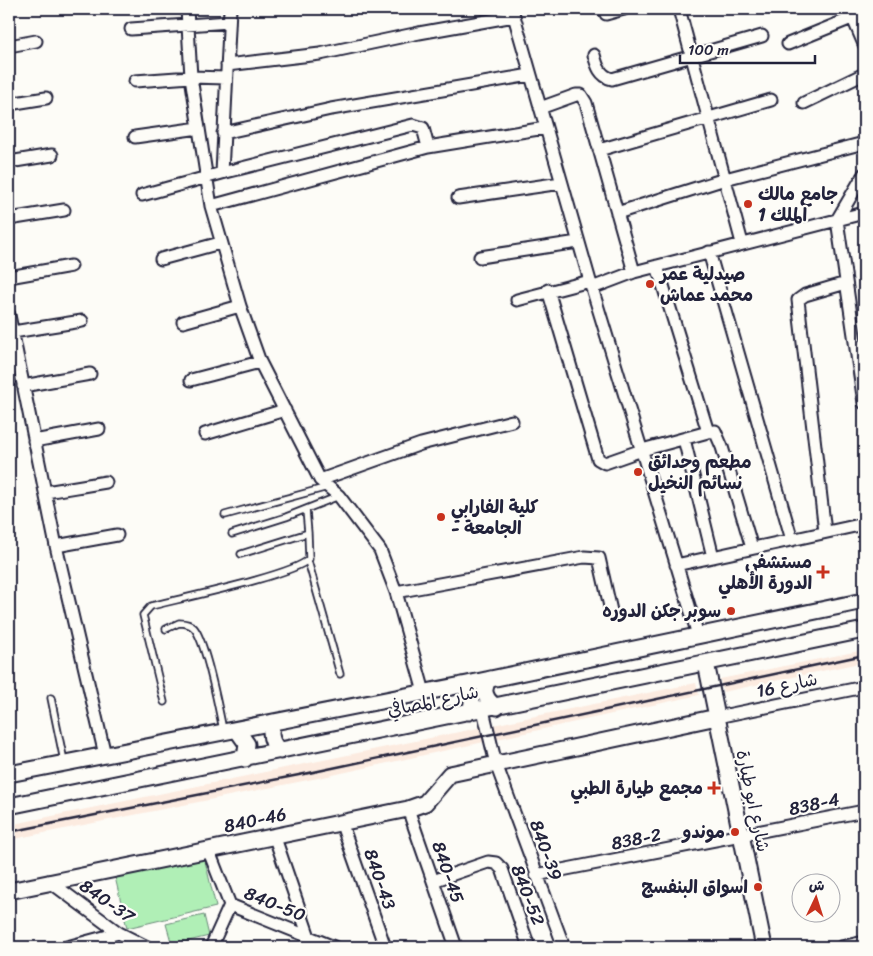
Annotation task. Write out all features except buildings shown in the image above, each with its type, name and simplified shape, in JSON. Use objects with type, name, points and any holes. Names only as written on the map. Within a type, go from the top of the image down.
[{"type":"main road","name":"شارع المصافي","points":[[9,774],[461,685],[864,601]]},
{"type":"main road","name":"شارع المصافي","points":[[9,806],[245,759],[864,630]]},
{"type":"main road","name":"شارع ابو طيارة","points":[[706,662],[764,947]]},
{"type":"main road","points":[[461,685],[467,688],[471,695],[472,707],[483,710],[490,703],[486,696],[486,684],[490,679]]},
{"type":"main road","name":"840-46","points":[[9,891],[49,881],[408,809],[425,802],[450,774],[717,717]]},
{"type":"main road","points":[[273,722],[272,740],[280,751]]},
{"type":"main road","points":[[230,731],[247,744],[245,759]]},
{"type":"street","points":[[188,9],[191,77],[211,206],[220,244],[240,306],[260,362],[324,483],[339,496],[380,550],[396,592],[424,692]]},
{"type":"street","points":[[222,173],[230,9]]},
{"type":"street","points":[[606,14],[624,9]]},
{"type":"street","points":[[678,9],[742,242]]},
{"type":"street","points":[[228,65],[320,54],[513,12],[578,242],[698,635]]},
{"type":"street","points":[[788,44],[851,14],[864,13]]},
{"type":"street","points":[[851,14],[864,44]]},
{"type":"street","points":[[131,29],[229,22]]},
{"type":"street","points":[[594,55],[600,72],[605,77],[612,79],[692,58],[762,36]]},
{"type":"street","points":[[9,46],[36,41]]},
{"type":"street","points":[[804,103],[864,74]]},
{"type":"street","points":[[223,133],[331,109],[530,75]]},
{"type":"street","points":[[135,81],[191,77],[226,78]]},
{"type":"street","points":[[540,108],[576,94],[582,96],[586,103],[600,150],[616,213],[634,272]]},
{"type":"street","points":[[9,104],[46,98]]},
{"type":"street","points":[[600,150],[709,120],[771,100]]},
{"type":"street","points":[[142,195],[414,125],[422,128],[428,147]]},
{"type":"street","points":[[135,136],[199,128]]},
{"type":"street","points":[[211,206],[428,147],[546,128]]},
{"type":"street","points":[[616,213],[725,179],[864,143]]},
{"type":"street","points":[[9,162],[52,155]]},
{"type":"street","points":[[864,174],[837,220],[846,284],[859,335],[864,401]]},
{"type":"street","points":[[458,198],[561,182]]},
{"type":"street","points":[[9,219],[64,210]]},
{"type":"street","points":[[516,300],[548,290],[591,285],[742,242],[864,213]]},
{"type":"street","points":[[480,257],[578,242]]},
{"type":"street","points":[[161,259],[220,244]]},
{"type":"street","points":[[709,252],[792,540]]},
{"type":"street","points":[[9,277],[71,266]]},
{"type":"street","points":[[657,266],[708,432]]},
{"type":"street","points":[[825,532],[798,300],[805,295],[846,284]]},
{"type":"street","points":[[548,290],[598,459],[605,463],[642,450],[715,431],[722,447],[752,548]]},
{"type":"street","points":[[183,322],[240,306]]},
{"type":"street","points":[[9,315],[56,546],[105,755]]},
{"type":"street","points":[[13,332],[82,321]]},
{"type":"street","points":[[191,380],[260,362]]},
{"type":"street","points":[[24,386],[90,374]]},
{"type":"street","points":[[206,434],[285,410]]},
{"type":"street","points":[[324,483],[421,444],[512,421]]},
{"type":"street","points":[[34,441],[99,429]]},
{"type":"street","points":[[684,439],[712,557]]},
{"type":"street","points":[[46,492],[106,482]]},
{"type":"street","points":[[676,565],[864,524]]},
{"type":"street","points":[[56,546],[117,535]]},
{"type":"street","points":[[396,592],[592,557],[599,558],[611,611]]},
{"type":"street","name":"شارع 16","points":[[717,717],[864,687]]},
{"type":"street","name":"840-39","points":[[483,710],[496,764],[564,947]]},
{"type":"street","name":"840-45","points":[[408,809],[456,947]]},
{"type":"street","name":"838-4","points":[[742,837],[864,811]]},
{"type":"street","name":"840-43","points":[[342,822],[385,947]]},
{"type":"street","points":[[274,835],[309,937]]},
{"type":"street","name":"838-2","points":[[536,875],[742,837]]},
{"type":"street","name":"840-50","points":[[208,849],[230,905],[334,947]]},
{"type":"street","name":"840-52","points":[[433,881],[488,862],[496,863],[502,868],[529,947]]},
{"type":"street","name":"840-37","points":[[49,881],[119,933],[147,947]]},
{"type":"street","points":[[211,947],[230,905]]},
{"type":"street","points":[[67,947],[107,942],[119,933]]},
{"type":"street","points":[[841,947],[864,942]]},
{"type":"lane","points":[[225,515],[324,483]]},
{"type":"lane","points":[[232,534],[306,510],[339,496]]},
{"type":"lane","points":[[306,510],[308,561],[340,674]]},
{"type":"lane","points":[[241,554],[308,533]]},
{"type":"lane","points":[[164,702],[143,615],[151,606],[249,582],[308,561]]},
{"type":"lane","points":[[166,629],[179,623],[192,626],[196,632],[230,731]]},
{"type":"lane","points":[[51,698],[65,763]]},
{"type":"shaded area","points":[[864,650],[864,662],[723,692],[720,679]]},
{"type":"shaded area","points":[[696,683],[699,695],[328,776],[9,840],[9,825]]},
{"type":"green space","points":[[204,857],[216,907],[127,928],[115,877]]},
{"type":"green space","points":[[204,915],[209,936],[172,945],[166,924]]},
{"type":"railway","points":[[9,832],[309,773],[864,655]]},
{"type":"place","name":"جامع مالك الملك 1","points":[[748,204]]},
{"type":"place","name":"صيدلية عمر محمد عماش","points":[[650,284]]},
{"type":"place","name":"مطعم وحدائق نسائم النخيل","points":[[638,472]]},
{"type":"place","name":"كلية الفارابي - الجامعة","points":[[441,517]]},
{"type":"place","name":"مستشفى الدورة الأهلي","points":[[823,572]]},
{"type":"place","name":"سوبر جكن الدوره","points":[[731,611]]},
{"type":"place","name":"مجمع طيارة الطبي","points":[[714,788]]},
{"type":"place","name":"موندو","points":[[735,832]]},
{"type":"place","name":"اسواق البنفسج","points":[[758,887]]}]
